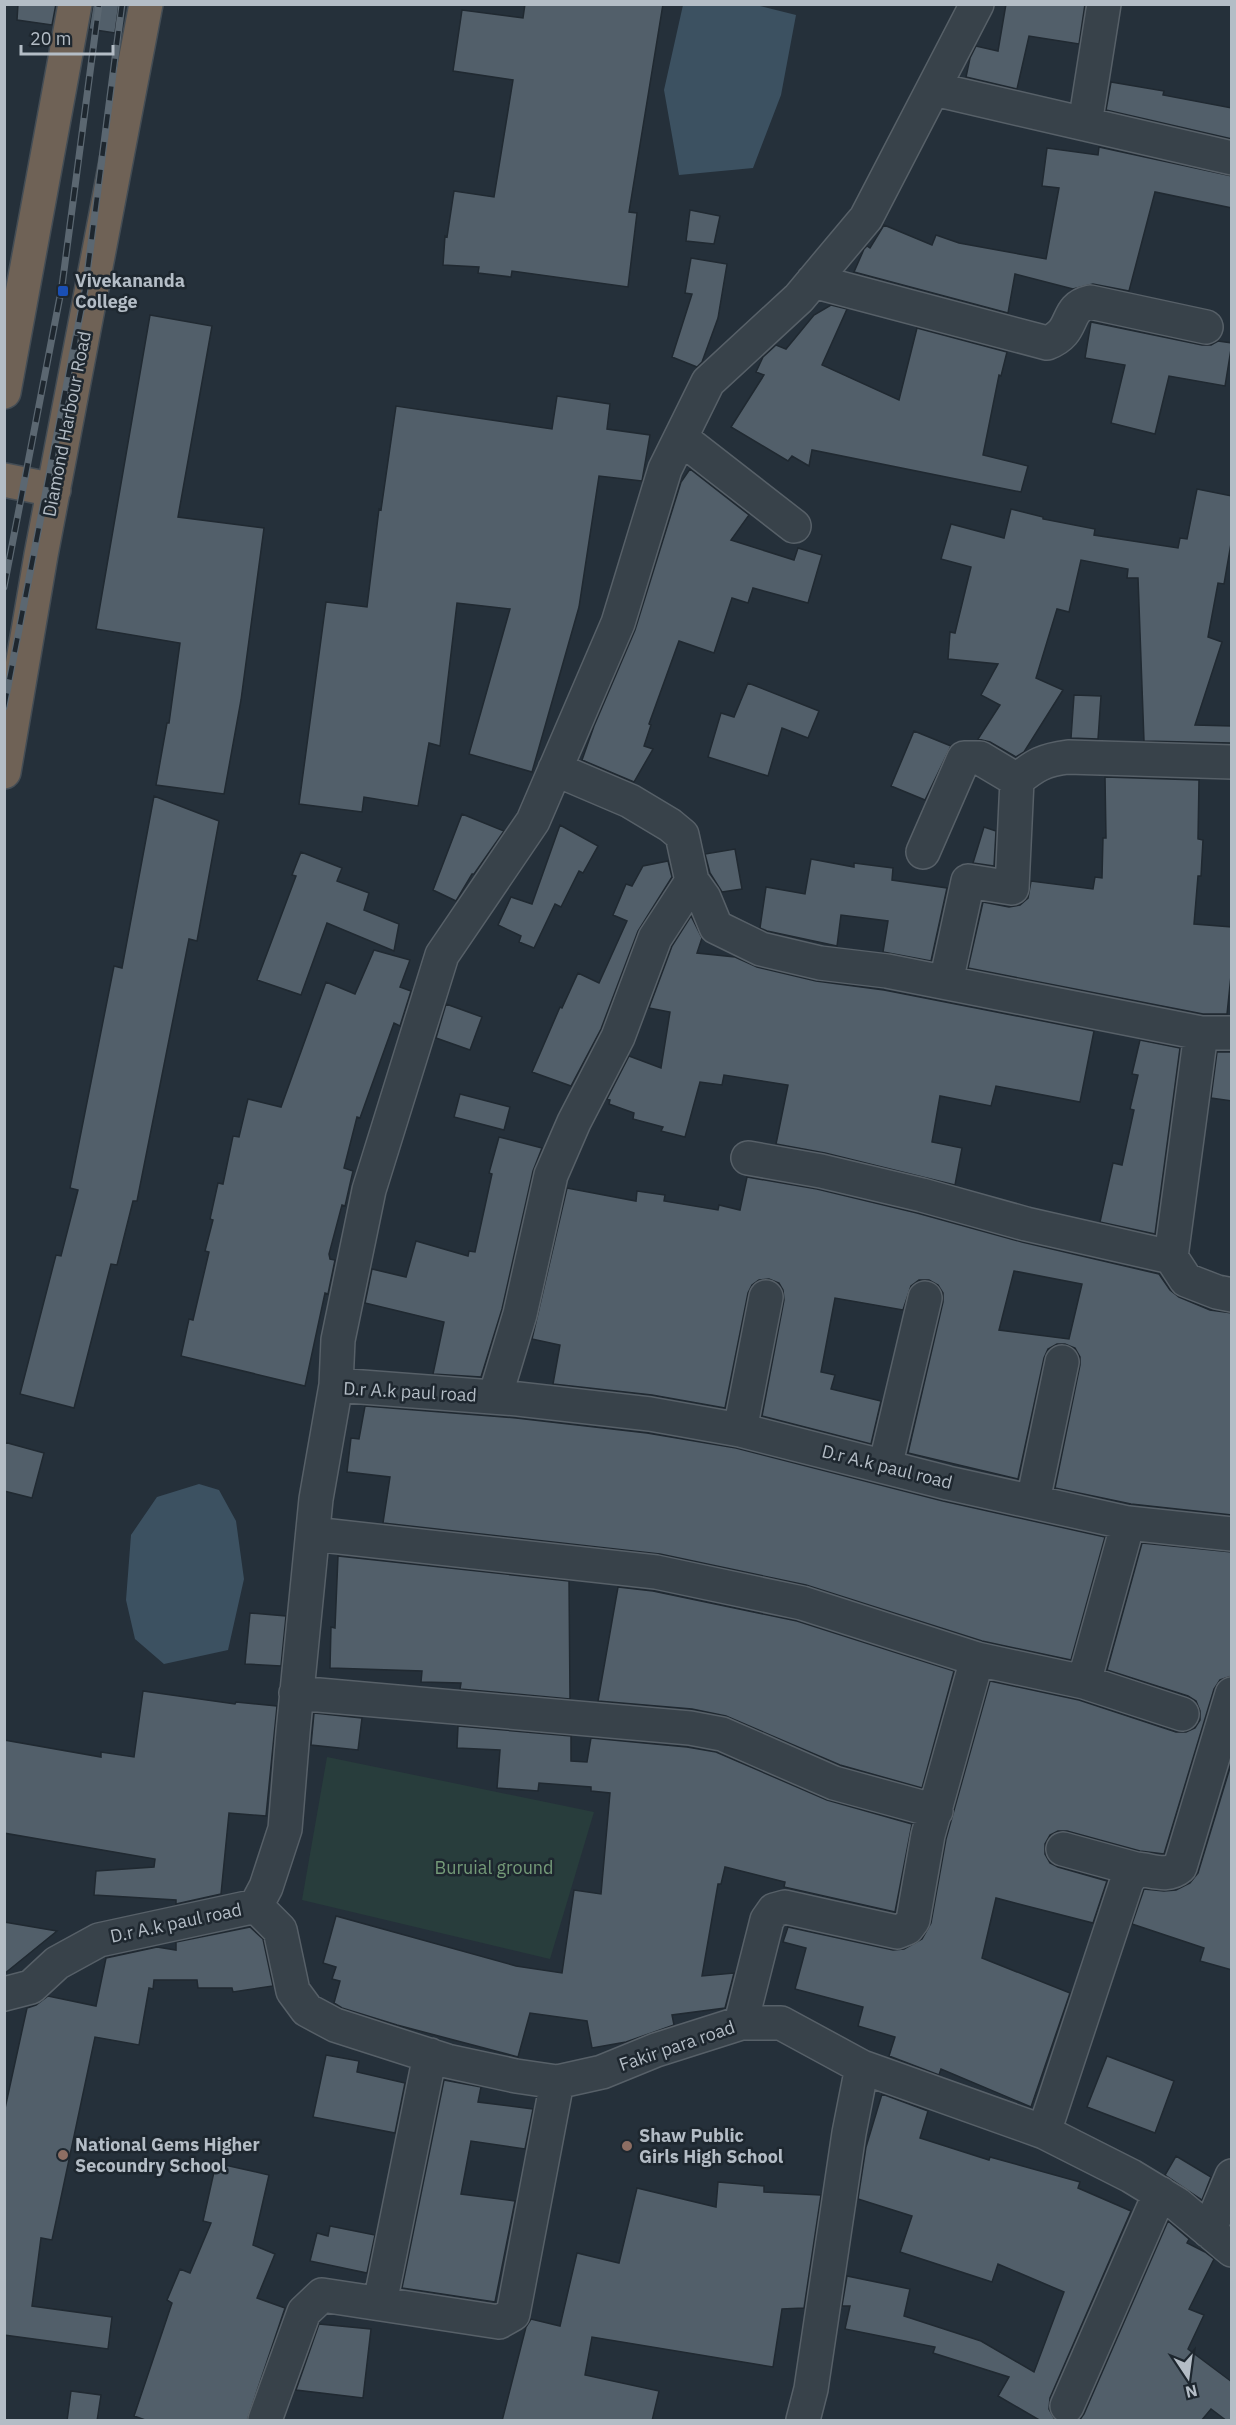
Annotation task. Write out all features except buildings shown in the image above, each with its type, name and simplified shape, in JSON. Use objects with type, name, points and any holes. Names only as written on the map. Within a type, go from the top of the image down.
[{"type":"highway","points":[[4,392],[75,4]]},
{"type":"highway","name":"Diamond Harbour Road","points":[[4,772],[54,490],[146,4]]},
{"type":"highway","points":[[4,480],[54,490]]},
{"type":"street","points":[[336,1385],[338,1340],[369,1190],[442,955],[533,821],[618,623],[665,469],[708,382],[799,298],[866,218],[977,4]]},
{"type":"street","points":[[1085,124],[1104,4]]},
{"type":"street","points":[[934,89],[1232,158]]},
{"type":"street","points":[[813,281],[1047,344],[1065,332],[1074,310],[1081,304],[1090,302],[1206,327]]},
{"type":"street","points":[[681,438],[794,526]]},
{"type":"street","points":[[946,982],[968,881],[1012,888],[1017,780],[1034,766],[1047,760],[1068,757],[1232,762]]},
{"type":"street","points":[[923,852],[964,758],[980,758],[1017,780]]},
{"type":"street","points":[[555,769],[630,801],[670,825],[682,835],[692,881],[704,898],[716,927],[761,949],[820,963],[887,971],[1216,1033],[1171,1257]]},
{"type":"street","points":[[495,1397],[520,1314],[551,1175],[574,1122],[618,1037],[655,938],[692,881]]},
{"type":"street","points":[[748,1158],[821,1171],[922,1195],[1026,1224],[1171,1257],[1186,1280],[1232,1295]]},
{"type":"street","points":[[740,1430],[766,1297]]},
{"type":"street","points":[[885,1467],[925,1298]]},
{"type":"street","points":[[1033,1501],[1062,1362]]},
{"type":"street","name":"D.r A.k paul road","points":[[4,1994],[31,1987],[57,1963],[99,1940],[256,1906],[266,1887],[285,1829],[316,1499],[336,1385],[495,1397],[650,1414],[740,1430],[885,1467],[1128,1523],[1232,1534]]},
{"type":"street","points":[[1084,1682],[1128,1523]]},
{"type":"street","points":[[313,1534],[656,1572],[802,1603],[977,1659],[1084,1682],[1182,1714]]},
{"type":"street","points":[[741,2023],[767,1920],[774,1910],[785,1907],[897,1932],[907,1928],[913,1920],[928,1835],[977,1659]]},
{"type":"street","points":[[296,1693],[700,1730],[722,1734],[834,1782],[936,1811]]},
{"type":"street","points":[[1063,1849],[1163,1874],[1173,1873],[1180,1867],[1232,1694]]},
{"type":"street","points":[[1044,2132],[1127,1881],[1136,1869]]},
{"type":"street","name":"Fakir para road","points":[[256,1906],[280,1930],[293,1991],[308,2010],[335,2025],[430,2055],[516,2076],[557,2082],[602,2072],[656,2050],[741,2023],[781,2023],[862,2067],[1044,2132],[1160,2193],[1177,2204],[1220,2240]]},
{"type":"street","points":[[380,2303],[430,2055]]},
{"type":"street","points":[[803,2421],[811,2389],[849,2133],[862,2067]]},
{"type":"street","points":[[265,2421],[304,2313],[322,2295],[499,2322],[513,2314],[557,2082]]},
{"type":"street","points":[[1220,2240],[1232,2176]]},
{"type":"street","points":[[1067,2406],[1160,2193]]},
{"type":"green space","name":"Buruial ground","points":[[327,1757],[594,1812],[550,1959],[302,1900]]},
{"type":"water","points":[[683,5],[756,5],[796,15],[781,95],[753,168],[679,175],[664,90]]},
{"type":"water","points":[[199,1484],[219,1490],[236,1521],[244,1579],[228,1650],[164,1664],[135,1639],[126,1600],[131,1535],[157,1497]]},
{"type":"railway","points":[[4,587],[62,286],[99,4]]},
{"type":"railway","points":[[4,707],[85,290],[122,4]]},
{"type":"place","name":"Vivekananda College","points":[[63,291]]},
{"type":"place","name":"Shaw Public Girls High School","points":[[627,2146]]},
{"type":"place","name":"National Gems Higher Secoundry School","points":[[63,2155]]}]
